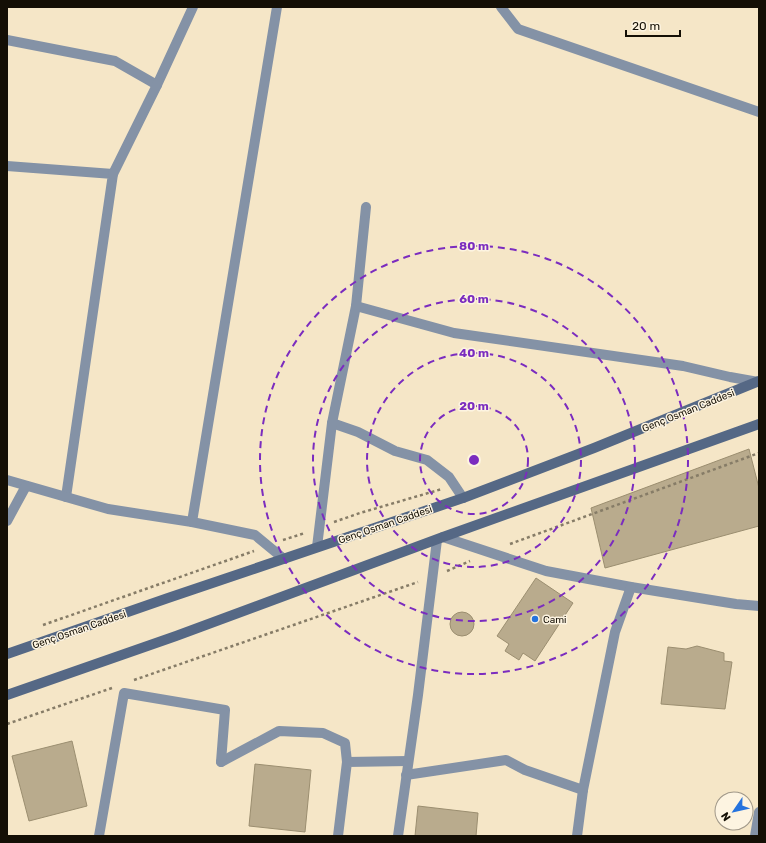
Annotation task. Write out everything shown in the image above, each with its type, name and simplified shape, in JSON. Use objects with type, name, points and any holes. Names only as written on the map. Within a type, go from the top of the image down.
[{"type":"main road","name":"Genç Osman Caddesi","points":[[7,654],[463,498],[594,448],[758,382]]},
{"type":"main road","points":[[7,696],[759,424]]},
{"type":"street","points":[[66,497],[113,174],[157,85],[193,7]]},
{"type":"street","points":[[192,522],[277,7]]},
{"type":"street","points":[[502,7],[518,29],[759,112]]},
{"type":"street","points":[[7,40],[115,61],[157,85]]},
{"type":"street","points":[[7,166],[113,174]]},
{"type":"street","points":[[317,547],[332,423],[356,306],[366,208]]},
{"type":"street","points":[[356,306],[454,333],[683,366],[758,382]]},
{"type":"street","points":[[332,423],[358,432],[394,451],[427,460],[449,477],[463,498]]},
{"type":"street","points":[[7,480],[108,509],[192,522],[255,535],[284,559]]},
{"type":"street","points":[[7,521],[26,486]]},
{"type":"street","points":[[398,836],[418,695],[432,578],[440,539],[490,552],[546,571],[631,587],[736,604],[759,606]]},
{"type":"street","points":[[577,836],[583,790],[615,632],[631,587]]},
{"type":"street","points":[[99,836],[124,693],[225,710],[221,762],[279,731],[323,733],[345,743],[347,762],[338,836]]},
{"type":"street","points":[[406,775],[506,760],[525,770],[583,790]]},
{"type":"street","points":[[347,762],[408,761]]},
{"type":"street","points":[[755,836],[759,812]]},
{"type":"path","points":[[134,680],[432,578],[490,552],[759,452]]},
{"type":"path","points":[[37,627],[360,513],[454,485]]},
{"type":"path","points":[[7,724],[112,688]]},
{"type":"building","points":[[749,449],[759,488],[759,526],[605,568],[591,508]]},
{"type":"building","name":"Cami","points":[[536,578],[573,603],[535,661],[523,653],[519,660],[505,651],[509,644],[497,636]]},
{"type":"building","points":[[462,612],[471,615],[474,624],[471,633],[462,636],[453,633],[450,624],[453,615]]},
{"type":"building","points":[[697,646],[724,653],[724,661],[732,662],[725,709],[661,704],[668,647],[686,649]]},
{"type":"building","points":[[72,741],[87,806],[29,821],[12,756]]},
{"type":"building","points":[[255,764],[311,770],[305,832],[249,826]]},
{"type":"building","points":[[418,806],[478,813],[476,836],[415,836]]},
{"type":"place","name":"Cami","points":[[535,619]]}]
